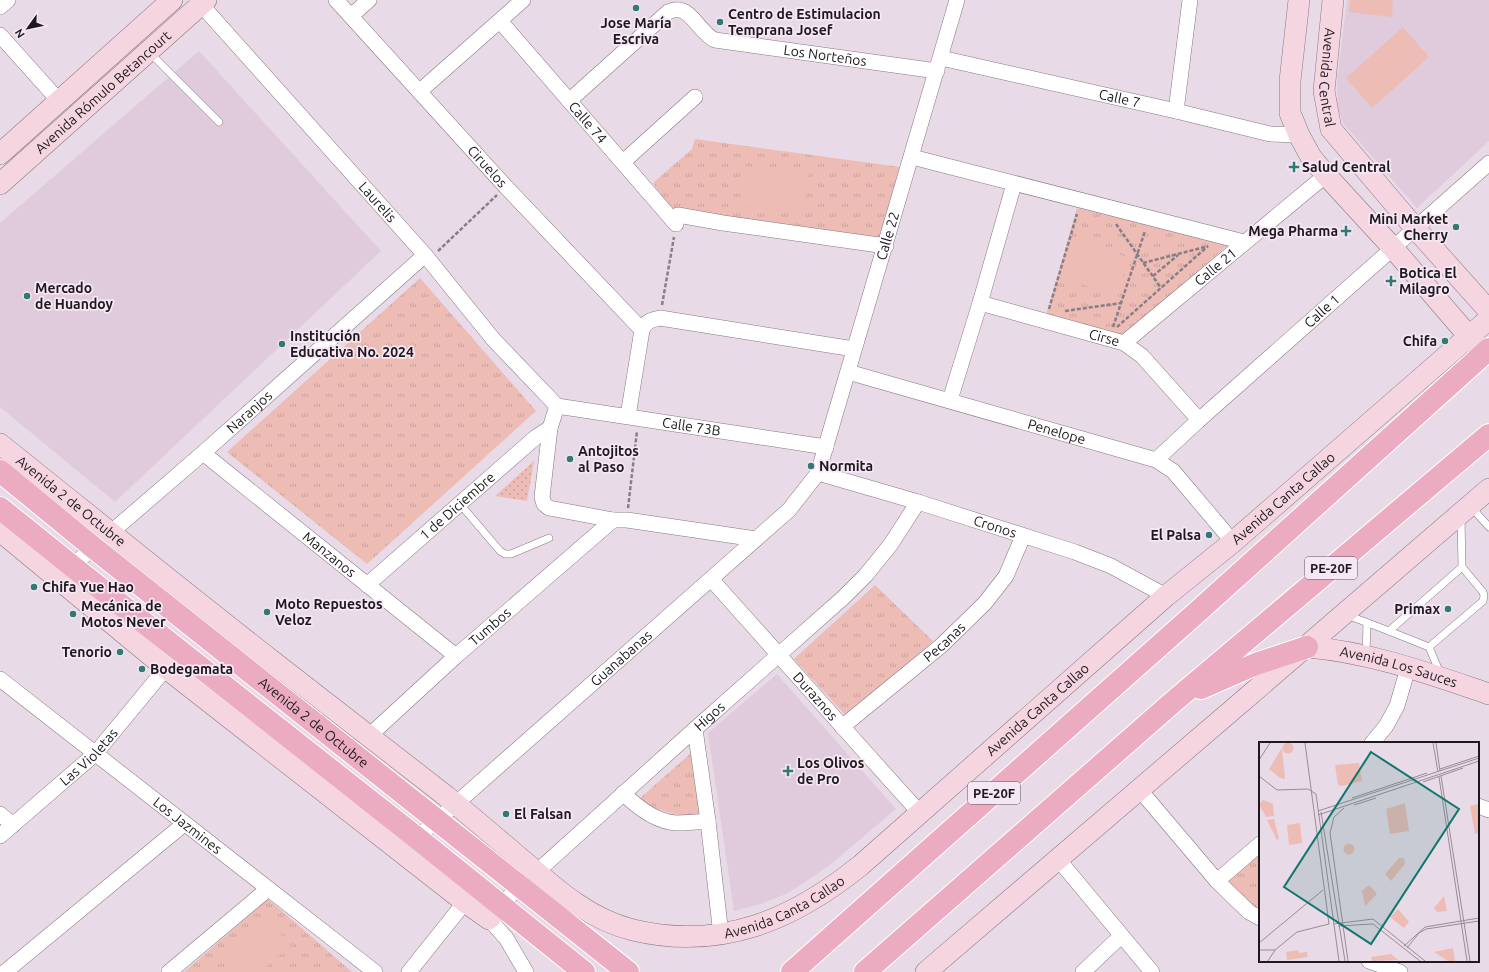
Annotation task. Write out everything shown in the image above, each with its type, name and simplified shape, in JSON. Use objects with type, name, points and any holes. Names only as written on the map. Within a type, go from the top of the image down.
[{"type":"main road","name":"Avenida Canta Callao","points":[[792,972],[1487,354]]},
{"type":"main road","name":"PE-20F","points":[[865,972],[1173,702],[1489,435]]},
{"type":"main road","name":"Avenida 2 de Octubre","points":[[0,471],[94,548],[628,972]]},
{"type":"main road","name":"Avenida 2 de Octubre","points":[[0,508],[417,838],[495,912],[584,972]]},
{"type":"main road","points":[[1173,702],[1256,664],[1307,647]]},
{"type":"street","points":[[0,7],[8,0]]},
{"type":"street","name":"Avenida Rómulo Betancourt","points":[[0,154],[60,102],[172,0]]},
{"type":"street","name":"Ciruelos","points":[[336,0],[506,187],[642,330]]},
{"type":"street","points":[[351,16],[369,0]]},
{"type":"street","points":[[420,92],[523,0]]},
{"type":"street","name":"Calle 22","points":[[818,473],[886,246],[906,171],[912,157],[957,0]]},
{"type":"street","points":[[1176,111],[1188,0]]},
{"type":"street","points":[[1299,0],[1290,81],[1290,113],[1299,135],[1312,157],[1326,175],[1393,248],[1469,337],[1487,354]]},
{"type":"street","name":"Avenida Central","points":[[1333,0],[1324,91],[1331,129],[1415,228],[1489,311]]},
{"type":"street","name":"Avenida Rómulo Betancourt","points":[[0,184],[148,52],[201,2]]},
{"type":"street","name":"Laurelis","points":[[201,2],[427,258],[493,339],[557,406]]},
{"type":"street","name":"Los Norteños","points":[[570,100],[668,12],[678,10],[684,11],[688,14],[706,35],[715,40],[939,65]]},
{"type":"street","name":"Calle 74","points":[[500,20],[623,162],[677,219]]},
{"type":"street","points":[[0,35],[60,102]]},
{"type":"street","name":"Calle 7","points":[[939,65],[1176,111],[1270,134],[1299,135]]},
{"type":"street","points":[[623,162],[695,97]]},
{"type":"street","points":[[912,157],[1244,242]]},
{"type":"street","name":"Calle 1","points":[[1156,460],[1199,420],[1489,163]]},
{"type":"street","name":"Calle 21","points":[[1124,343],[1326,175]]},
{"type":"street","points":[[950,400],[980,303],[1014,184]]},
{"type":"street","points":[[677,219],[886,246]]},
{"type":"street","name":"Naranjos","points":[[72,566],[427,258]]},
{"type":"street","name":"Cirse","points":[[980,303],[1124,343],[1142,356],[1199,420]]},
{"type":"street","points":[[634,417],[642,330],[645,324],[650,320],[660,318],[854,349]]},
{"type":"street","name":"Avenida Canta Callao","points":[[536,872],[575,903],[604,920],[632,930],[664,936],[691,937],[721,934],[751,928],[779,918],[830,890],[861,865],[1166,596],[1233,542],[1489,319]]},
{"type":"street","name":"Penelope","points":[[848,372],[1156,460],[1173,471],[1233,542]]},
{"type":"street","points":[[557,406],[550,428],[542,497],[544,504],[549,508],[620,520],[756,539]]},
{"type":"street","name":"Calle 73B","points":[[557,406],[826,447]]},
{"type":"street","name":"1 de Diciembre","points":[[367,585],[536,437],[550,428]]},
{"type":"street","name":"Avenida 2 de Octubre","points":[[0,444],[271,661],[456,804],[536,872]]},
{"type":"street","name":"Manzanos","points":[[203,453],[456,656]]},
{"type":"street","name":"Cronos","points":[[818,473],[918,502],[1075,552],[1111,566],[1166,596]]},
{"type":"street","name":"Guanabanas","points":[[417,838],[789,510],[818,473]]},
{"type":"street","points":[[926,972],[1307,647],[1489,489]]},
{"type":"street","name":"Higos","points":[[495,912],[536,872],[623,793],[844,597],[866,575],[891,544],[918,502]]},
{"type":"street","name":"Tumbos","points":[[369,736],[456,656],[620,520]]},
{"type":"street","points":[[0,531],[166,668],[465,902],[495,912],[506,938],[526,972]]},
{"type":"street","name":"Pecanas","points":[[842,727],[942,645],[985,602],[1006,576],[1023,536]]},
{"type":"street","name":"Duraznos","points":[[711,579],[920,813]]},
{"type":"street","name":"Avenida Los Sauces","points":[[1307,647],[1332,649],[1366,657],[1408,668],[1489,694]]},
{"type":"street","name":"Las Violetas","points":[[0,836],[95,754],[166,668]]},
{"type":"street","points":[[1373,742],[1386,726],[1397,706],[1408,668]]},
{"type":"street","name":"Los Jazmines","points":[[0,679],[375,972]]},
{"type":"street","points":[[695,729],[708,821],[721,934]]},
{"type":"street","points":[[1139,789],[1217,881],[1248,912],[1259,918]]},
{"type":"street","points":[[623,793],[634,805],[658,819],[675,823],[708,821]]},
{"type":"street","points":[[1479,806],[1489,810]]},
{"type":"street","points":[[0,814],[13,825]]},
{"type":"street","points":[[5,972],[184,824]]},
{"type":"street","points":[[1217,881],[1259,845]]},
{"type":"street","points":[[1058,859],[1152,972]]},
{"type":"street","points":[[169,972],[268,889]]},
{"type":"street","points":[[409,972],[465,902]]},
{"type":"street","points":[[1084,972],[1121,936]]},
{"type":"street","points":[[1375,962],[1387,964],[1400,972]]},
{"type":"lane","points":[[148,52],[219,122]]},
{"type":"lane","points":[[460,504],[500,551],[505,554],[511,554],[549,538]]},
{"type":"lane","points":[[1465,509],[1489,527]]},
{"type":"lane","points":[[1429,647],[1483,602],[1483,592],[1462,567],[1465,509]]},
{"type":"lane","points":[[1388,631],[1462,567]]},
{"type":"lane","points":[[1345,614],[1429,647],[1442,679]]},
{"type":"lane","points":[[1366,657],[1367,623]]},
{"type":"path","points":[[427,258],[506,187]]},
{"type":"path","points":[[1048,314],[1078,209]]},
{"type":"path","points":[[660,318],[677,219]]},
{"type":"path","points":[[1112,219],[1161,288]]},
{"type":"path","points":[[1146,228],[1112,331],[1208,246]]},
{"type":"path","points":[[1143,263],[1213,245]]},
{"type":"path","points":[[1153,276],[1180,253]]},
{"type":"path","points":[[1062,312],[1121,303]]},
{"type":"path","points":[[620,520],[634,417]]},
{"type":"shaded area","points":[[1347,0],[1489,0],[1489,141],[1417,208],[1343,123],[1338,107],[1337,81]]},
{"type":"shaded area","points":[[199,51],[381,251],[115,502],[0,407],[0,223]]},
{"type":"shaded area","name":"Los Olivos de Pro","points":[[777,674],[896,809],[831,864],[804,883],[786,894],[761,904],[734,911],[708,733]]},
{"type":"green space","points":[[1350,0],[1393,0],[1392,17],[1349,12]]},
{"type":"green space","points":[[1403,27],[1429,57],[1372,108],[1346,78]]},
{"type":"green space","points":[[695,139],[900,167],[877,247],[677,217],[653,183],[692,149]]},
{"type":"green space","points":[[746,166],[809,173],[804,213],[742,206]]},
{"type":"green space","points":[[1077,208],[1228,245],[1122,337],[1046,315]]},
{"type":"green space","points":[[1072,238],[1129,258],[1117,296],[1059,277]]},
{"type":"green space","points":[[420,278],[536,411],[367,564],[227,452]]},
{"type":"green space","points":[[534,461],[527,501],[495,496]]},
{"type":"green space","points":[[875,585],[933,641],[847,717],[794,659]]},
{"type":"green space","points":[[691,753],[700,817],[668,812],[638,800]]},
{"type":"green space","points":[[1259,854],[1259,910],[1254,907],[1228,881]]},
{"type":"green space","points":[[268,899],[352,972],[184,972]]},
{"type":"green space","points":[[271,921],[291,946],[259,972],[239,972],[226,956]]},
{"type":"green space","points":[[331,959],[341,972],[315,972]]},
{"type":"place","name":"Jose María Escriva","points":[[636,8]]},
{"type":"place","name":"Centro de Estimulacion Temprana Josef","points":[[720,22]]},
{"type":"place","name":"Salud Central","points":[[1294,167]]},
{"type":"place","name":"Mini Market Cherry","points":[[1456,227]]},
{"type":"place","name":"Mega Pharma","points":[[1346,231]]},
{"type":"place","name":"Botica El Milagro","points":[[1391,281]]},
{"type":"place","name":"Mercado de Huandoy","points":[[27,296]]},
{"type":"place","name":"Chifa","points":[[1445,341]]},
{"type":"place","name":"Institución Educativa No. 2024","points":[[282,344]]},
{"type":"place","name":"Antojitos al Paso","points":[[570,459]]},
{"type":"place","name":"Normita","points":[[811,466]]},
{"type":"place","name":"El Palsa","points":[[1209,535]]},
{"type":"place","name":"Chifa Yue Hao","points":[[34,587]]},
{"type":"place","name":"Primax","points":[[1448,609]]},
{"type":"place","name":"Moto Repuestos Veloz","points":[[267,612]]},
{"type":"place","name":"Mecánica de Motos Never","points":[[73,614]]},
{"type":"place","name":"Tenorio","points":[[120,652]]},
{"type":"place","name":"Bodegamata","points":[[142,669]]},
{"type":"place","name":"Los Olivos de Pro","points":[[788,771]]},
{"type":"place","name":"El Falsan","points":[[506,814]]}]
